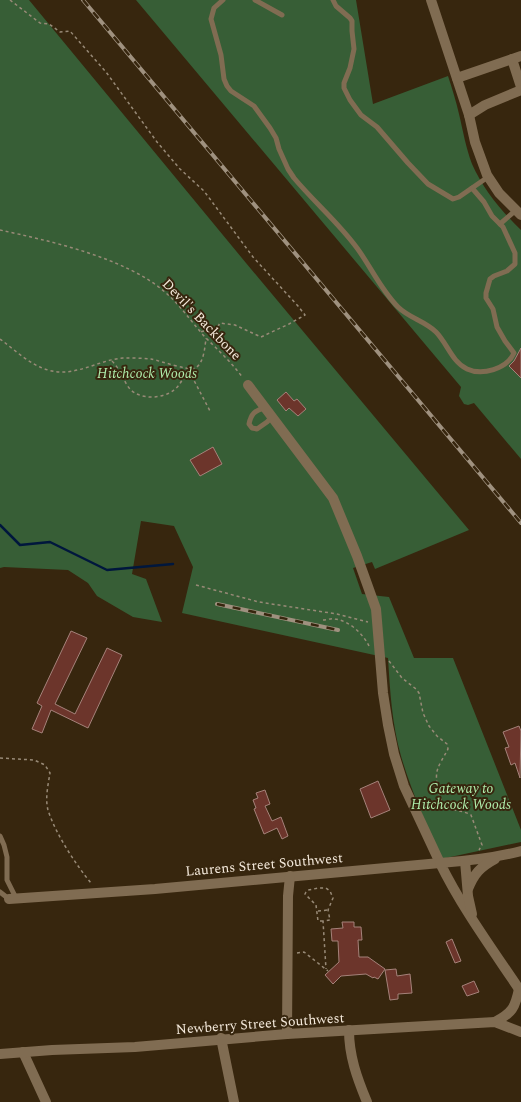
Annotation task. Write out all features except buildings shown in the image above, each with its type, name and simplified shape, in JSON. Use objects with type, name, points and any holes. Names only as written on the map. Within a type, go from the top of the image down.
[{"type":"street","points":[[431,0],[469,115],[475,142],[488,177],[499,193],[518,213]]},
{"type":"street","points":[[457,78],[516,58],[521,88],[469,115]]},
{"type":"street","points":[[248,385],[333,498],[357,556],[376,609],[383,693],[388,725],[394,754],[404,786],[414,810],[459,900],[520,990],[516,1005],[506,1017],[495,1022]]},
{"type":"street","name":"Laurens Street Southwest","points":[[12,899],[235,882],[465,861],[521,851]]},
{"type":"street","points":[[468,889],[477,872],[483,866],[499,856]]},
{"type":"street","points":[[465,861],[470,906],[475,922]]},
{"type":"street","points":[[287,1034],[288,896],[290,876]]},
{"type":"street","name":"Newberry Street Southwest","points":[[0,1054],[52,1050],[135,1047],[221,1038],[495,1022],[521,1032]]},
{"type":"street","points":[[348,1030],[353,1065],[367,1102]]},
{"type":"street","points":[[221,1038],[234,1102]]},
{"type":"street","points":[[23,1052],[46,1102]]},
{"type":"lane","points":[[223,0],[214,8],[211,19],[220,47],[224,79],[227,86],[259,111],[276,138],[283,158],[294,178],[347,235],[358,249],[380,286],[399,308],[436,332],[460,364],[474,371],[501,367],[510,360],[514,353],[497,327],[493,309],[486,298],[486,293],[490,280],[494,276],[512,268],[516,259],[513,246],[500,224],[492,216],[484,202],[472,188]]},
{"type":"lane","points":[[255,0],[282,15]]},
{"type":"lane","points":[[333,0],[336,6],[352,21],[354,48],[350,68],[344,83],[344,88],[358,111],[377,126],[408,164],[434,189],[452,199],[459,197],[488,177]]},
{"type":"lane","points":[[500,224],[518,213]]},
{"type":"lane","points":[[265,408],[256,410],[250,417],[249,424],[252,428],[257,429],[267,422],[272,416]]},
{"type":"lane","points":[[0,836],[7,857],[7,880],[12,899]]},
{"type":"lane","points":[[0,892],[12,899]]},
{"type":"path","points":[[10,0],[40,23],[49,24],[60,32],[70,31],[106,72],[157,142],[192,182],[204,191],[253,257],[305,315],[261,337],[235,324],[220,322],[217,328],[200,332]]},
{"type":"path","name":"Devil's Backbone","points":[[0,230],[36,238],[90,254],[146,277],[166,293],[200,332],[235,367],[248,385]]},
{"type":"path","points":[[0,339],[35,365],[59,372],[77,370],[122,358],[150,359],[173,364],[188,370],[196,368],[200,363],[206,338]]},
{"type":"path","points":[[112,361],[118,368],[126,384],[132,391],[140,396],[159,396],[176,390],[188,370]]},
{"type":"path","points":[[188,370],[210,411]]},
{"type":"path","points":[[196,585],[259,602],[337,614],[378,625]]},
{"type":"path","points":[[323,620],[332,618],[345,622],[360,633],[369,646]]},
{"type":"path","points":[[386,660],[389,661],[402,678],[416,688],[432,732],[448,746],[448,749],[436,772],[441,801],[445,805],[471,815],[482,845],[486,848]]},
{"type":"path","points":[[0,758],[34,760],[44,765],[50,773],[48,809],[54,825],[70,854],[98,893]]},
{"type":"path","points":[[477,853],[482,845]]},
{"type":"path","points":[[319,888],[326,888],[330,891],[333,898],[328,910],[330,920],[318,921],[318,911],[316,905],[305,894],[306,892],[308,890],[319,888]]},
{"type":"path","points":[[318,911],[328,910]]},
{"type":"path","points":[[323,921],[326,969]]},
{"type":"path","points":[[297,953],[304,952],[328,971]]},
{"type":"green space","name":"Hitchcock Woods","points":[[0,0],[29,0],[469,530],[375,569],[372,562],[353,568],[362,594],[389,597],[414,658],[453,658],[521,830],[521,842],[441,859],[414,795],[401,756],[393,720],[388,658],[182,613],[193,567],[174,526],[141,521],[132,574],[146,579],[162,622],[133,617],[97,596],[88,583],[68,570],[0,568]]},
{"type":"green space","points":[[136,0],[356,0],[373,104],[448,76],[457,104],[466,146],[476,173],[493,199],[521,230],[521,459],[474,403],[468,405],[464,404],[459,396],[461,387]]},
{"type":"waterway","points":[[0,525],[20,545],[50,542],[107,570],[173,564]]},
{"type":"railway","points":[[83,0],[521,523]]},
{"type":"railway","points":[[217,604],[338,630]]},
{"type":"park label","name":"Gateway to Hitchcock Woods","points":[[461,796]]}]
